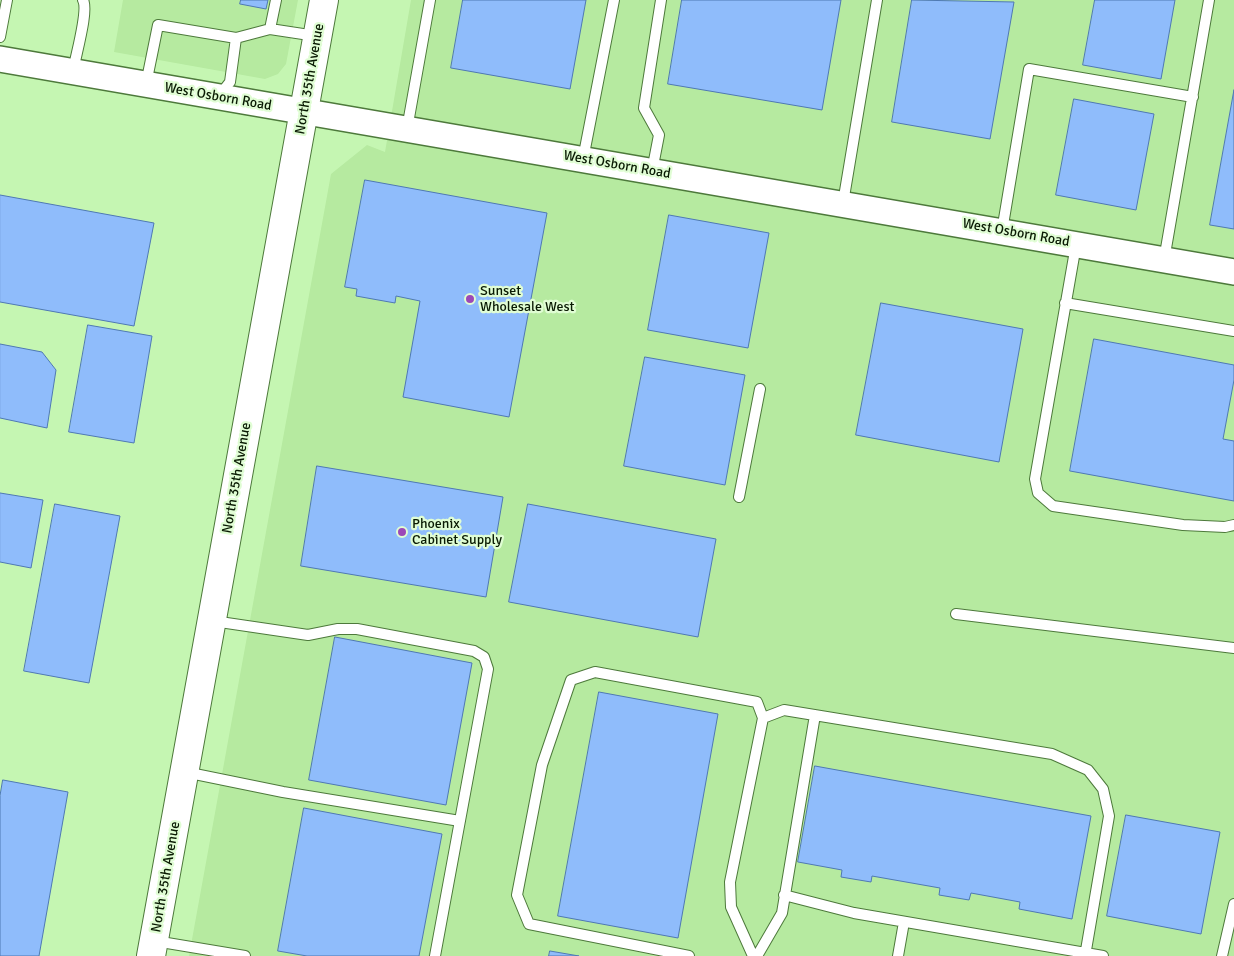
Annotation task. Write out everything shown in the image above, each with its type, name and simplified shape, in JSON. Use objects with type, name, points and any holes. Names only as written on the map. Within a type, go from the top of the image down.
[{"type":"main road","name":"North 35th Avenue","points":[[153,949],[324,0]]},
{"type":"street","name":"West Osborn Road","points":[[0,59],[1234,272]]},
{"type":"lane","points":[[0,37],[7,0]]},
{"type":"lane","points":[[73,72],[84,12],[85,4],[83,0]]},
{"type":"lane","points":[[270,29],[276,0]]},
{"type":"lane","points":[[407,130],[430,0]]},
{"type":"lane","points":[[583,159],[614,0]]},
{"type":"lane","points":[[652,171],[658,135],[644,108],[661,0]]},
{"type":"lane","points":[[843,203],[877,0]]},
{"type":"lane","points":[[1164,260],[1209,0]]},
{"type":"lane","points":[[146,84],[158,25],[236,38],[270,29],[318,36]]},
{"type":"lane","points":[[218,97],[230,82],[236,38]]},
{"type":"lane","points":[[1002,231],[1030,69],[1193,97]]},
{"type":"lane","points":[[1076,244],[1035,479],[1038,493],[1053,506],[1183,525],[1225,527],[1234,524]]},
{"type":"lane","points":[[1065,304],[1234,331]]},
{"type":"lane","points":[[739,497],[760,389]]},
{"type":"lane","points":[[956,614],[1234,648]]},
{"type":"lane","points":[[212,621],[308,634],[338,629],[356,629],[474,651],[484,657],[488,670],[435,956]]},
{"type":"lane","points":[[689,956],[529,924],[518,895],[542,765],[571,680],[594,672],[757,702],[763,718],[730,882],[731,907],[753,956]]},
{"type":"lane","points":[[763,718],[784,710],[1052,754],[1088,770],[1103,789],[1109,816],[1086,955]]},
{"type":"lane","points":[[757,956],[782,913],[815,715]]},
{"type":"lane","points":[[184,772],[282,792],[460,821]]},
{"type":"lane","points":[[784,895],[854,913],[1086,955],[1103,956]]},
{"type":"lane","points":[[1222,956],[1234,904]]},
{"type":"lane","points":[[898,956],[904,922]]},
{"type":"lane","points":[[153,949],[245,956]]},
{"type":"shaded area","points":[[123,0],[298,0],[286,64],[278,74],[265,79],[114,52]]},
{"type":"shaded area","points":[[411,0],[1234,0],[1234,956],[189,956],[331,174],[367,145],[385,152]]},
{"type":"building","points":[[241,0],[268,0],[266,9],[240,4]]},
{"type":"building","points":[[463,0],[586,0],[570,89],[451,68]]},
{"type":"building","points":[[682,0],[841,0],[822,110],[668,84]]},
{"type":"building","points":[[912,0],[1014,2],[990,139],[892,122]]},
{"type":"building","points":[[1095,0],[1175,0],[1161,79],[1083,65]]},
{"type":"building","points":[[1234,90],[1234,229],[1210,225]]},
{"type":"building","points":[[1074,99],[1154,114],[1136,210],[1056,195]]},
{"type":"building","name":"Sunset Wholesale West","points":[[365,180],[547,213],[509,417],[403,397],[420,301],[396,296],[395,303],[356,296],[357,289],[345,287]]},
{"type":"building","points":[[0,195],[154,223],[134,326],[0,302]]},
{"type":"building","points":[[669,215],[769,233],[748,348],[648,330]]},
{"type":"building","points":[[881,303],[1023,329],[999,462],[856,435]]},
{"type":"building","points":[[88,325],[152,336],[134,443],[69,432]]},
{"type":"building","points":[[1094,339],[1234,365],[1234,380],[1223,439],[1234,441],[1234,501],[1070,471]]},
{"type":"building","points":[[0,344],[42,352],[56,370],[47,428],[0,418]]},
{"type":"building","points":[[645,357],[745,375],[725,485],[624,466]]},
{"type":"building","name":"Phoenix Cabinet Supply","points":[[317,466],[503,497],[486,597],[301,566]]},
{"type":"building","points":[[0,493],[43,500],[31,568],[0,562]]},
{"type":"building","points":[[55,504],[120,516],[89,683],[24,671]]},
{"type":"building","points":[[528,504],[716,539],[698,637],[509,602]]},
{"type":"building","points":[[335,637],[472,663],[446,805],[309,780]]},
{"type":"building","points":[[599,692],[718,714],[678,938],[558,916]]},
{"type":"building","points":[[815,766],[1091,816],[1072,919],[1019,909],[1020,902],[971,893],[969,900],[939,895],[940,888],[872,876],[871,882],[841,877],[842,870],[798,862]]},
{"type":"building","points":[[3,780],[68,792],[39,956],[0,956],[0,796]]},
{"type":"building","points":[[304,808],[442,834],[419,956],[307,956],[278,951]]},
{"type":"building","points":[[1126,815],[1220,832],[1201,934],[1107,916]]},
{"type":"building","points":[[550,951],[579,956],[549,956]]},
{"type":"place","name":"Sunset Wholesale West","points":[[470,299]]},
{"type":"place","name":"Phoenix Cabinet Supply","points":[[402,532]]}]
